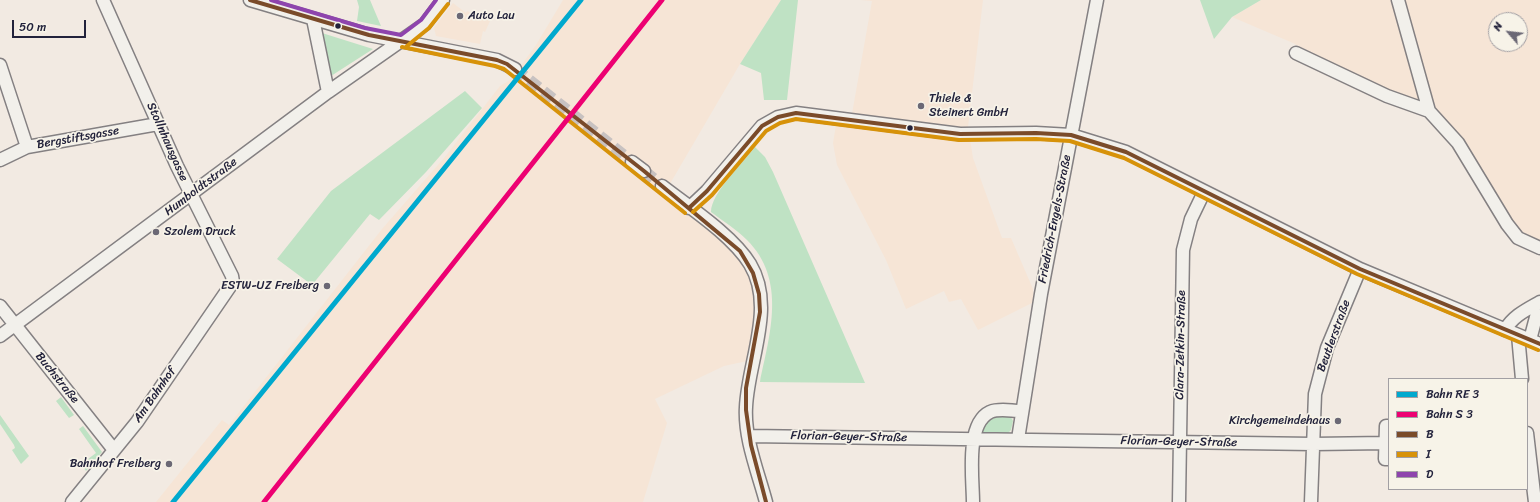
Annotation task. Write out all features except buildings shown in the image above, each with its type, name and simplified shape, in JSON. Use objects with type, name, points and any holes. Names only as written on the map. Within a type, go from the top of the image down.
[{"type":"street","name":"Stollnhausgasse","points":[[104,0],[158,124],[232,276],[232,282]]},
{"type":"street","points":[[250,0],[369,35],[497,60],[515,69]]},
{"type":"street","name":"Humboldtstraße","points":[[0,336],[328,92],[426,24],[443,0]]},
{"type":"street","name":"Friedrich-Engels-Straße","points":[[1018,439],[1021,411],[1041,294],[1097,0]]},
{"type":"street","points":[[1398,0],[1429,111]]},
{"type":"street","points":[[313,19],[328,92]]},
{"type":"street","points":[[1296,53],[1387,96],[1429,111],[1458,142],[1507,224],[1518,238],[1540,248]]},
{"type":"street","points":[[0,65],[27,147]]},
{"type":"street","points":[[689,208],[707,191],[762,126],[778,117],[796,113],[960,134],[1036,133],[1071,135],[1126,152],[1360,269],[1535,342],[1540,302]]},
{"type":"street","name":"Bergstiftsgasse","points":[[0,160],[27,147],[158,124]]},
{"type":"street","points":[[632,162],[644,171]]},
{"type":"street","points":[[662,186],[740,251],[750,265],[760,293],[760,325],[750,370],[746,408],[749,436],[766,502]]},
{"type":"street","name":"Clara-Zetkin-Straße","points":[[1179,502],[1183,250],[1191,219],[1204,192]]},
{"type":"street","name":"Beutlerstraße","points":[[1312,502],[1315,394],[1326,354],[1360,269]]},
{"type":"street","name":"Am Bahnhof","points":[[72,502],[137,422],[232,282]]},
{"type":"street","points":[[1505,330],[1509,322],[1516,316],[1540,302]]},
{"type":"street","name":"Buchstraße","points":[[0,306],[14,326],[114,450]]},
{"type":"street","points":[[1518,335],[1522,378]]},
{"type":"street","points":[[974,502],[973,438],[978,425],[989,412],[996,410],[1021,411]]},
{"type":"street","points":[[1388,426],[1386,426],[1385,459],[1388,459]]},
{"type":"street","name":"Florian-Geyer-Straße","points":[[749,436],[1313,444],[1386,443]]},
{"type":"street","points":[[1528,449],[1535,502]]},
{"type":"shaded area","points":[[563,0],[781,0],[740,64],[664,194],[743,259],[753,279],[756,306],[755,326],[747,361],[724,366],[655,399],[667,423],[643,502],[156,502],[222,420],[229,425],[382,229],[444,158],[500,86],[510,80],[536,45]]},
{"type":"shaded area","points":[[861,0],[983,0],[968,127],[973,158],[1002,238],[1011,238],[1033,289],[1034,302],[978,330],[961,299],[949,302],[944,291],[906,309],[886,260],[837,165],[833,143],[836,125],[850,125],[872,1]]},
{"type":"shaded area","points":[[1261,0],[1540,0],[1540,248],[1515,229],[1425,97],[1416,102],[1386,90],[1293,43],[1232,17]]},
{"type":"shaded area","points":[[453,3],[466,13],[467,11],[490,21],[485,32],[483,31],[480,44],[436,36],[434,28]]},
{"type":"green space","points":[[357,0],[370,0],[381,26],[357,21],[359,7]]},
{"type":"green space","points":[[781,0],[798,0],[787,100],[764,100],[761,73],[740,64]]},
{"type":"green space","points":[[1200,0],[1261,0],[1232,17],[1214,39]]},
{"type":"green space","points":[[322,33],[373,49],[331,76]]},
{"type":"green space","points":[[465,91],[482,108],[426,172],[379,220],[370,214],[312,285],[277,259],[331,191]]},
{"type":"green space","points":[[755,147],[765,157],[773,172],[865,383],[760,382],[771,327],[771,290],[767,272],[759,256],[747,240],[711,212],[712,204],[716,196],[728,178]]},
{"type":"green space","points":[[61,397],[74,415],[69,418],[56,401]]},
{"type":"green space","points":[[0,415],[29,456],[21,464],[12,450],[15,448],[14,445],[0,424]]},
{"type":"green space","points":[[1005,415],[1011,417],[1013,421],[1011,430],[1006,435],[984,433],[981,430],[991,416]]},
{"type":"green space","points":[[83,426],[102,452],[86,471],[83,467],[87,466],[88,459],[96,453],[79,429]]},
{"type":"tunnel","points":[[515,69],[632,162]]},
{"type":"tunnel","points":[[644,171],[662,186]]},
{"type":"transit line","name":"B","points":[[250,0],[369,35],[497,60],[507,64],[644,171],[740,251],[753,273],[759,294],[760,312],[746,388],[746,410],[751,445],[766,502]]},
{"type":"transit line","name":"D","points":[[271,0],[365,28],[401,35],[421,20],[436,0]]},
{"type":"transit line","points":[[173,502],[581,0]]},
{"type":"transit line","points":[[264,502],[662,0]]},
{"type":"transit line","name":"I","points":[[407,46],[429,28],[448,4]]},
{"type":"transit line","name":"I","points":[[402,47],[504,69],[685,213]]},
{"type":"transit line","name":"B","points":[[689,208],[707,191],[762,126],[778,117],[796,113],[960,134],[1036,133],[1071,135],[1126,152],[1360,269],[1540,344]]},
{"type":"transit line","name":"I","points":[[693,212],[712,195],[766,131],[780,123],[796,119],[959,140],[1036,139],[1070,141],[1124,158],[1357,274],[1538,350]]},
{"type":"place","name":"Auto Lau","points":[[460,16]]},
{"type":"place","name":"Thiele & Steinert GmbH","points":[[921,106]]},
{"type":"place","name":"Szolem Druck","points":[[156,232]]},
{"type":"place","name":"ESTW-UZ Freiberg","points":[[327,286]]},
{"type":"place","name":"Kirchgemeindehaus","points":[[1338,421]]},
{"type":"place","name":"Bahnhof Freiberg","points":[[169,464]]}]
